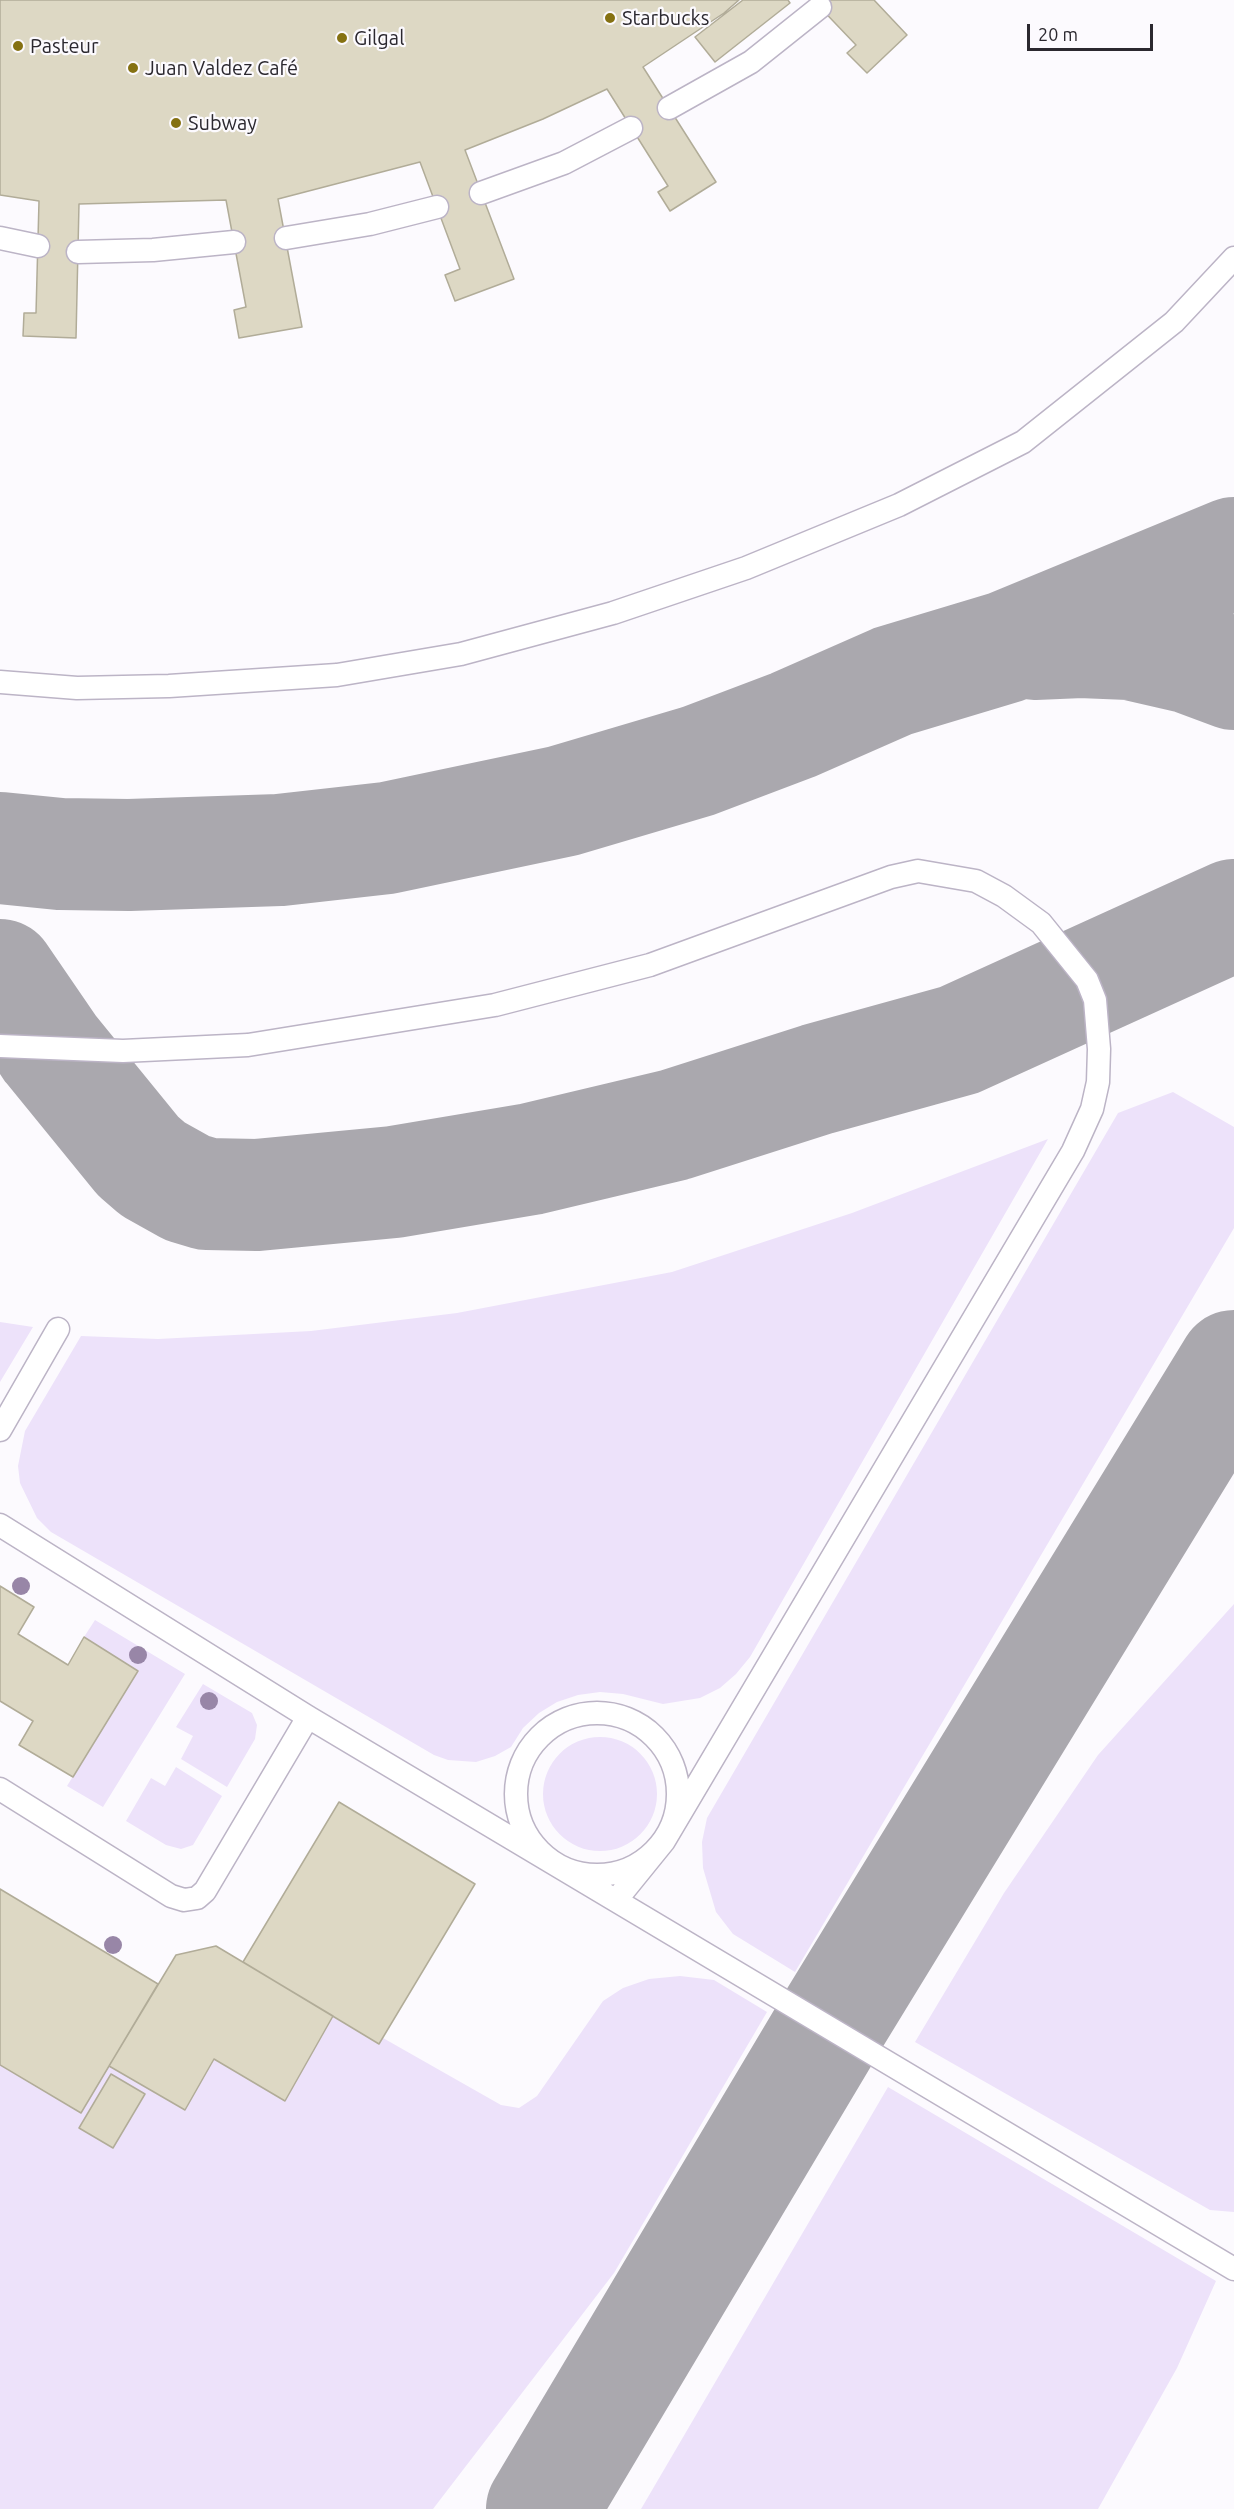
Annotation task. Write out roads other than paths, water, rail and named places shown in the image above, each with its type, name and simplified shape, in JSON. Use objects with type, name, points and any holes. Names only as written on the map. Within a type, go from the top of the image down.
[{"type":"lane","points":[[669,108],[751,62],[820,7]]},
{"type":"lane","points":[[481,193],[564,163],[632,128]]},
{"type":"lane","points":[[286,238],[370,224],[437,207]]},
{"type":"lane","points":[[0,238],[38,246]]},
{"type":"lane","points":[[78,252],[153,250],[234,242]]},
{"type":"lane","points":[[0,682],[76,688],[169,686],[337,675],[461,654],[613,613],[746,568],[899,505],[1023,442],[1174,322],[1234,258]]},
{"type":"lane","points":[[0,1046],[123,1051],[248,1045],[495,1005],[650,965],[891,877],[918,871],[976,881],[1004,896],[1041,923],[1087,980],[1095,1000],[1099,1049],[1098,1082],[1092,1109],[1074,1151],[664,1841],[617,1899]]},
{"type":"lane","points":[[0,1430],[58,1329]]},
{"type":"lane","points":[[0,1525],[308,1717],[617,1899],[828,2029],[1234,2270]]},
{"type":"lane","points":[[586,1714],[610,1714],[632,1721],[652,1734],[667,1752],[676,1774],[679,1797],[674,1821],[664,1841],[646,1859],[625,1870],[600,1875],[576,1872],[554,1862],[538,1848],[525,1831],[518,1811],[516,1790],[520,1769],[529,1750],[544,1732],[564,1720],[586,1714]]},
{"type":"lane","points":[[0,1789],[171,1896],[184,1900],[197,1898],[205,1891],[308,1717]]},
{"type":"place","name":"Starbucks","points":[[610,18]]},
{"type":"place","name":"Gilgal","points":[[342,38]]},
{"type":"place","name":"Pasteur","points":[[18,46]]},
{"type":"place","name":"Juan Valdez Café","points":[[133,68]]},
{"type":"place","name":"Subway","points":[[176,123]]}]
